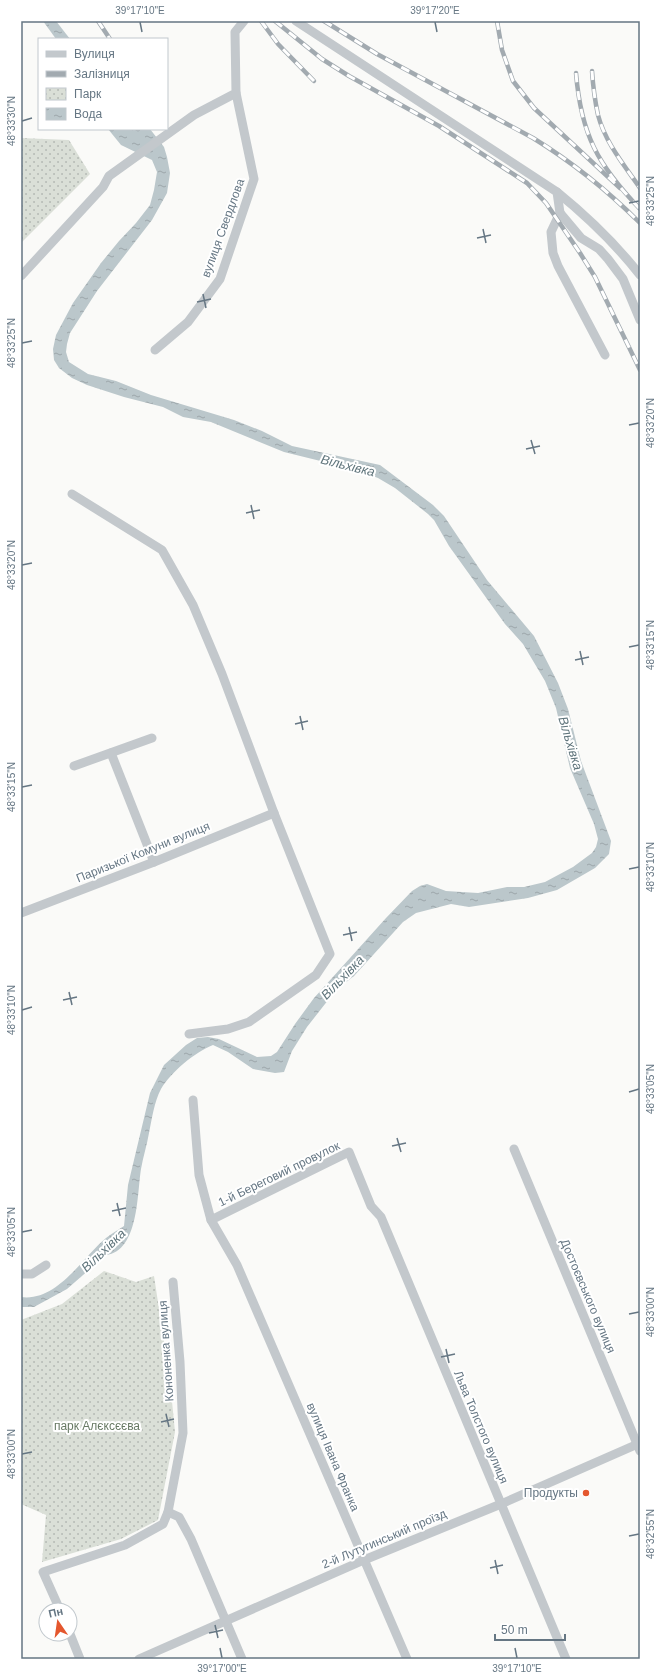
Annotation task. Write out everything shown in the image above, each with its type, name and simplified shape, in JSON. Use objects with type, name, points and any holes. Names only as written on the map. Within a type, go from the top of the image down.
[{"type":"street","name":"вулиця Свердлова","points":[[155,350],[188,322],[220,279],[254,179],[236,93],[235,32],[244,21]]},
{"type":"street","points":[[296,21],[557,192],[592,221],[627,258],[640,275]]},
{"type":"street","points":[[21,276],[103,187],[109,176],[194,115],[236,93]]},
{"type":"street","points":[[557,192],[560,213],[582,238],[599,249],[623,279],[640,320]]},
{"type":"street","points":[[560,213],[551,232],[553,253],[605,355]]},
{"type":"street","points":[[72,494],[162,550],[193,605],[222,674],[274,813],[330,954],[316,975],[249,1022],[228,1029],[189,1034]]},
{"type":"street","points":[[74,766],[152,738]]},
{"type":"street","points":[[111,753],[154,862]]},
{"type":"street","name":"Паризької Комуни вулиця","points":[[21,913],[154,862],[274,813]]},
{"type":"street","name":"1-й Береговий провулок","points":[[193,1100],[199,1175],[210,1220],[237,1265]]},
{"type":"street","name":"Достоєвського вулиця","points":[[514,1149],[639,1446]]},
{"type":"street","name":"1-й Береговий провулок","points":[[210,1220],[349,1152],[371,1206]]},
{"type":"street","name":"Льва Толстого вулиця","points":[[371,1206],[381,1217],[566,1659]]},
{"type":"street","points":[[21,1274],[32,1274],[46,1265]]},
{"type":"street","name":"вулиця Івана Франка","points":[[237,1265],[407,1659]]},
{"type":"street","name":"Кононенка вулиця","points":[[57,1602],[44,1572],[125,1545],[164,1524],[168,1512],[183,1433],[180,1362],[173,1282]]},
{"type":"street","name":"2-й Лутугинський проїзд","points":[[138,1659],[364,1560],[639,1446]]},
{"type":"street","points":[[168,1512],[180,1517],[242,1659]]},
{"type":"street","points":[[73,1642],[80,1659]]},
{"type":"green space","points":[[21,138],[69,140],[90,174],[21,243]]},
{"type":"green space","name":"парк Алєксєєва","points":[[104,1271],[136,1282],[154,1276],[170,1381],[175,1432],[158,1520],[121,1539],[42,1562],[46,1515],[21,1504],[21,1320],[62,1304]]},
{"type":"water","points":[[43,21],[56,21],[69,38],[55,38]]},
{"type":"water","name":"Вільхівка","points":[[109,130],[151,130],[164,147],[167,157],[170,173],[167,193],[152,220],[97,291],[70,333],[66,352],[69,362],[88,374],[116,381],[151,395],[234,420],[262,431],[292,446],[380,465],[433,505],[444,516],[487,580],[534,636],[558,683],[568,709],[581,761],[611,841],[609,854],[595,868],[557,890],[528,898],[469,907],[451,904],[416,913],[403,922],[354,976],[336,990],[307,1027],[292,1051],[284,1072],[275,1073],[253,1069],[228,1052],[213,1045],[199,1052],[184,1063],[165,1083],[157,1099],[141,1169],[134,1220],[131,1232],[125,1243],[117,1251],[106,1255],[67,1289],[34,1307],[21,1307],[21,1297],[34,1297],[46,1293],[57,1286],[78,1267],[97,1246],[124,1226],[128,1185],[150,1093],[164,1065],[186,1045],[197,1038],[208,1037],[219,1039],[257,1057],[271,1056],[277,1052],[314,998],[412,891],[427,884],[446,891],[478,893],[507,887],[524,887],[545,882],[573,867],[592,853],[596,847],[598,839],[594,824],[570,768],[556,708],[545,681],[523,644],[505,624],[449,546],[434,520],[428,514],[395,488],[378,478],[357,470],[284,452],[211,422],[183,417],[163,407],[124,397],[87,385],[72,378],[59,368],[54,360],[53,349],[56,335],[73,303],[101,263],[150,205],[157,172],[152,160],[121,145]]},
{"type":"railway","points":[[98,21],[109,38]]},
{"type":"railway","points":[[261,21],[278,44],[314,81]]},
{"type":"railway","points":[[275,21],[322,59],[349,76],[439,126],[527,183],[546,203],[595,277],[640,370]]},
{"type":"railway","points":[[324,21],[377,54],[533,138],[562,157],[589,178],[640,223]]},
{"type":"railway","points":[[497,21],[502,50],[513,81],[534,108],[620,188]]},
{"type":"railway","points":[[592,71],[598,115],[605,135],[640,188]]},
{"type":"railway","points":[[576,73],[578,95],[582,114],[587,132],[594,148],[613,178],[640,209]]},
{"type":"place","name":"Продукты","points":[[586,1493]]}]
